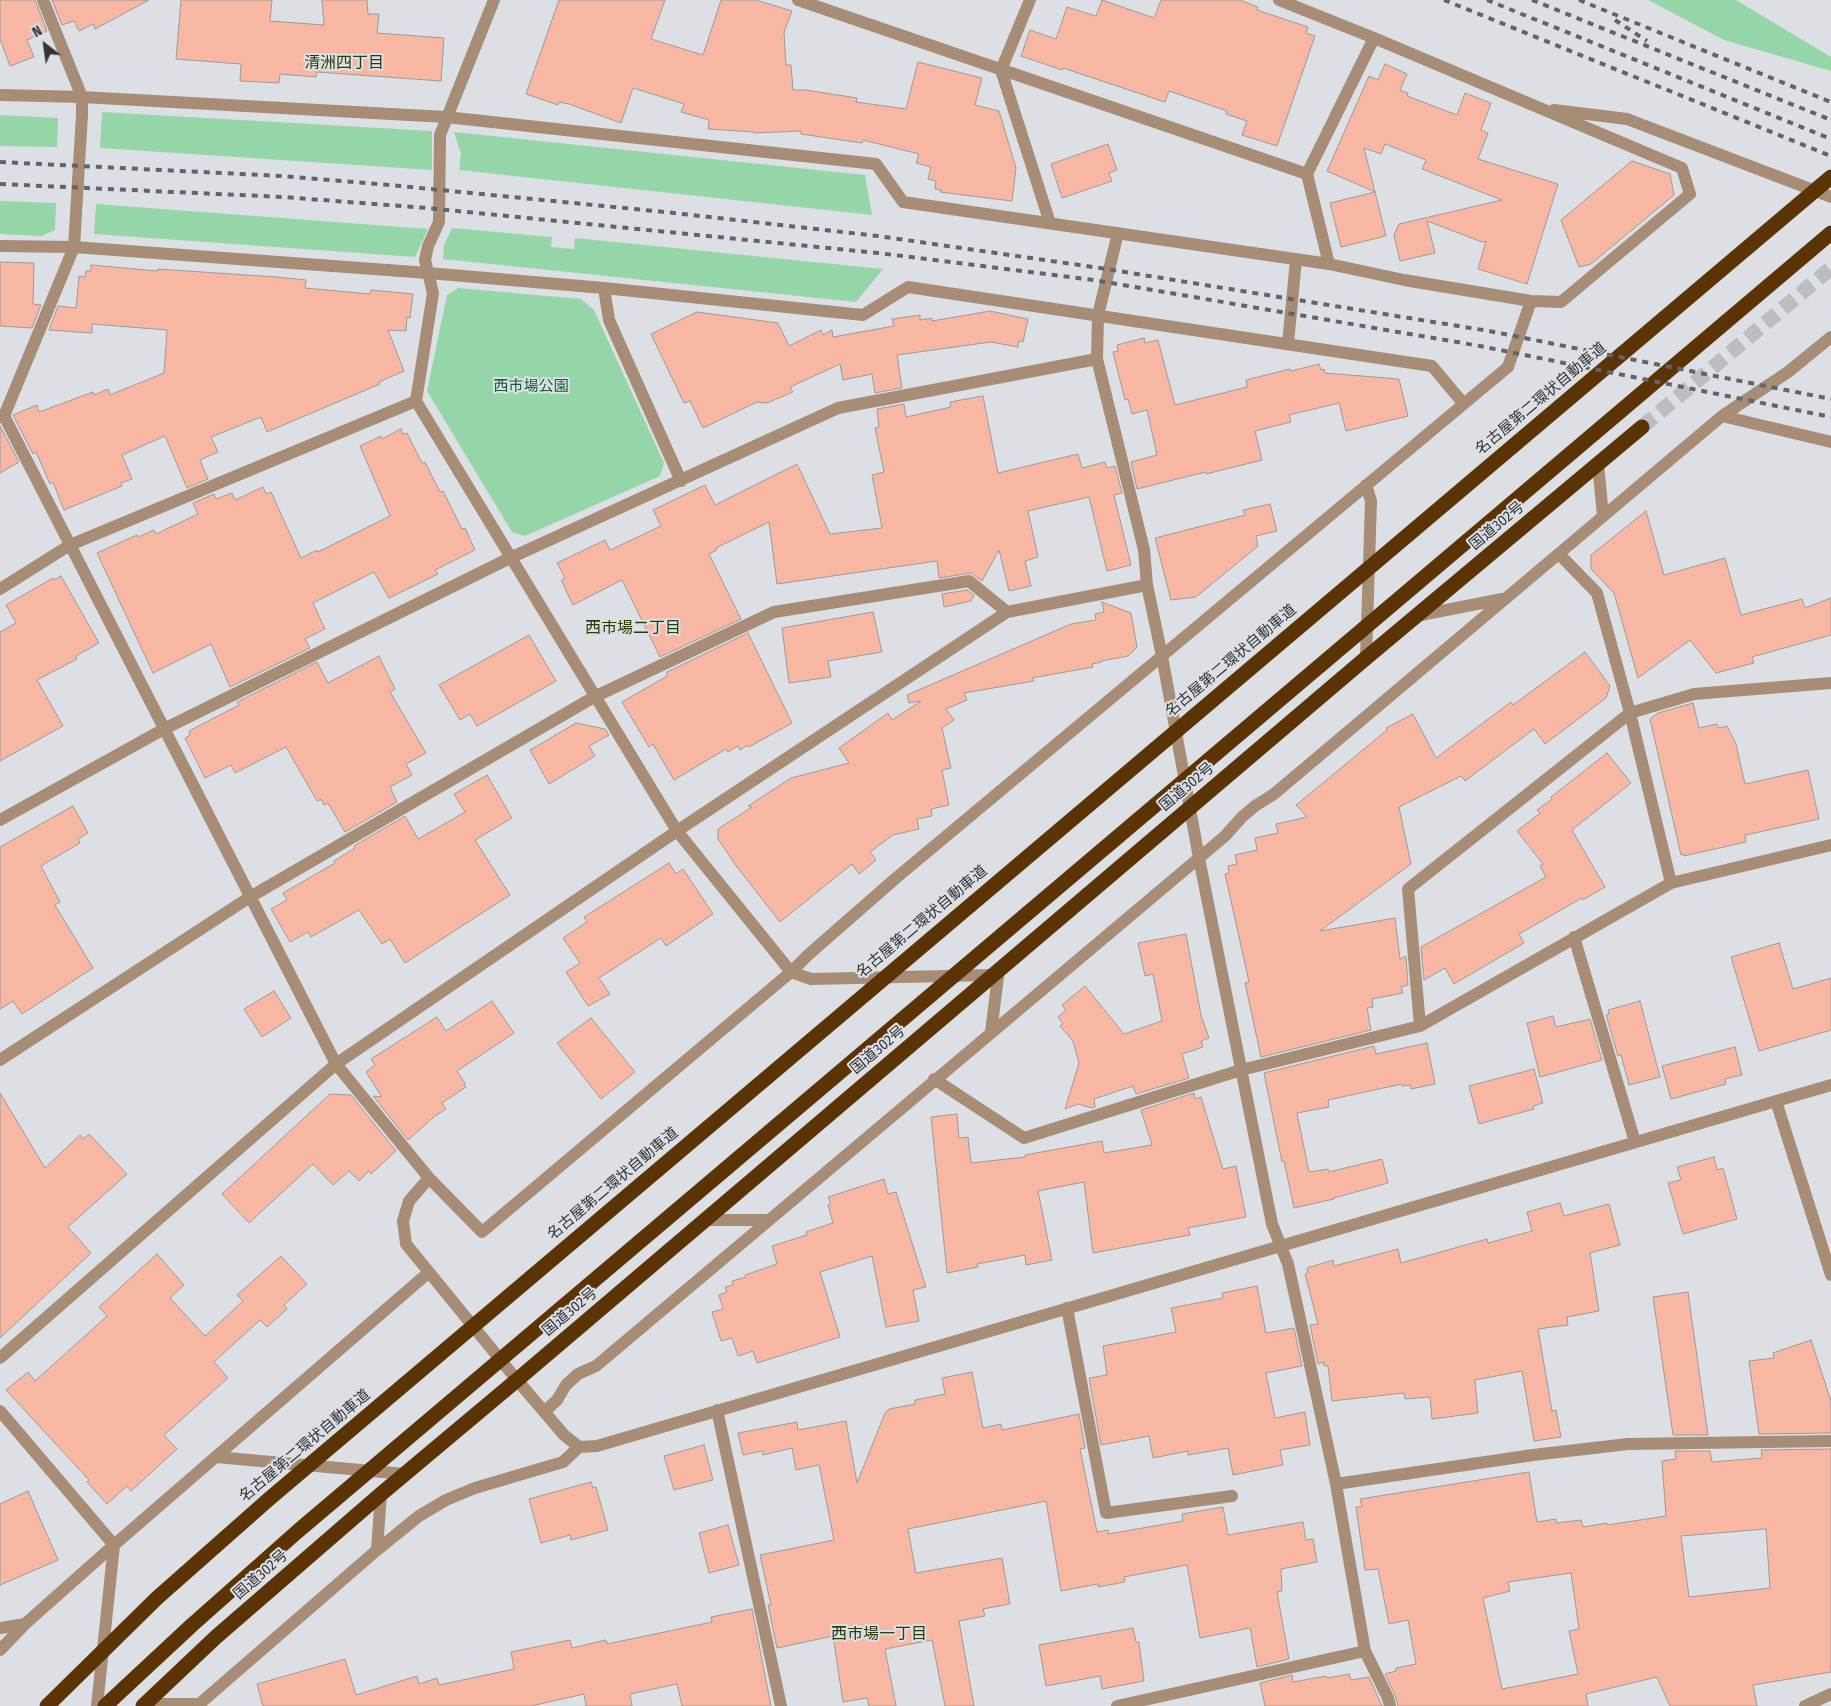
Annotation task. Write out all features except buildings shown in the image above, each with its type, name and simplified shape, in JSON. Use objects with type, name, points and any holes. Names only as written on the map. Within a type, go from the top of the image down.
[{"type":"highway","name":"名古屋第二環状自動車道","points":[[47,1706],[157,1598],[276,1492],[1831,177]]},
{"type":"highway","points":[[105,1706],[192,1625],[298,1531],[1831,233]]},
{"type":"highway","name":"国道302号","points":[[144,1705],[216,1637],[380,1494],[706,1220],[1366,658],[1642,427]]},
{"type":"street","points":[[43,0],[82,97],[74,247],[2,417],[70,545],[336,1064],[429,1178],[482,1232],[791,972],[896,878],[1508,367],[1531,301]]},
{"type":"street","points":[[494,0],[440,135],[439,222],[428,246],[425,260],[433,293],[416,401],[677,831],[791,972],[811,979],[996,972],[992,1032]]},
{"type":"street","points":[[798,0],[1307,174]]},
{"type":"street","points":[[1030,0],[1002,70],[1050,223]]},
{"type":"street","points":[[0,95],[82,97],[446,117],[876,164],[903,202],[1328,264],[1404,280],[1531,301],[1561,302],[1690,194],[1682,168],[1279,0]]},
{"type":"street","points":[[1328,264],[1307,174],[1374,38]]},
{"type":"street","points":[[1537,108],[1628,119],[1831,197]]},
{"type":"street","points":[[1118,233],[1098,315],[1097,359],[1144,550],[1147,584],[1241,1070],[1272,1224],[1288,1264],[1336,1484],[1365,1652],[1388,1698],[1390,1706]]},
{"type":"street","points":[[0,246],[74,247],[428,273],[604,288],[863,315],[908,286],[1432,366],[1463,403]]},
{"type":"street","points":[[1288,343],[1296,260]]},
{"type":"street","points":[[604,288],[609,320],[681,481]]},
{"type":"street","points":[[544,1412],[557,1400],[566,1385],[574,1377],[596,1366],[934,1079],[1225,836],[1255,806],[1274,794],[1722,416],[1788,372],[1831,337]]},
{"type":"street","points":[[0,820],[164,729],[510,558],[838,408],[1097,359]]},
{"type":"street","points":[[0,589],[70,545],[416,401]]},
{"type":"street","points":[[1722,416],[1831,442]]},
{"type":"street","points":[[1598,464],[1603,516]]},
{"type":"street","points":[[1366,485],[1371,501],[1366,658]]},
{"type":"street","points":[[1559,554],[1596,593],[1630,713],[1670,883]]},
{"type":"street","points":[[0,1060],[250,897],[594,697],[774,612],[969,580],[1007,612]]},
{"type":"street","points":[[0,1358],[336,1064],[677,831],[1007,612],[1147,584]]},
{"type":"street","points":[[1416,616],[1504,599]]},
{"type":"street","points":[[1420,1026],[1408,889],[1630,713],[1694,694],[1831,683]]},
{"type":"street","points":[[934,1079],[1024,1138],[1241,1070],[1420,1026],[1670,883],[1831,845]]},
{"type":"street","points":[[1574,938],[1636,1142]]},
{"type":"street","points":[[144,1705],[198,1705],[377,1550],[420,1516],[446,1500],[475,1488],[563,1462],[579,1447],[597,1446],[1831,1086]]},
{"type":"street","points":[[1776,1101],[1831,1275]]},
{"type":"street","points":[[429,1178],[410,1202],[403,1221],[406,1244],[544,1412],[564,1435],[579,1447]]},
{"type":"street","points":[[706,1220],[768,1220]]},
{"type":"street","points":[[0,1650],[25,1624],[114,1545],[428,1273]]},
{"type":"street","points":[[1067,1308],[1106,1513],[1232,1496]]},
{"type":"street","points":[[716,1410],[782,1706]]},
{"type":"street","points":[[0,1411],[114,1545],[97,1706]]},
{"type":"street","points":[[1336,1484],[1533,1455],[1628,1444],[1831,1441]]},
{"type":"street","points":[[216,1457],[405,1474]]},
{"type":"street","points":[[377,1550],[380,1494]]},
{"type":"street","points":[[0,1628],[25,1624]]},
{"type":"street","points":[[1116,1706],[1365,1652]]},
{"type":"street","points":[[1805,1706],[1831,1694]]},
{"type":"green space","points":[[1648,0],[1736,0],[1831,57],[1831,71],[1724,40]]},
{"type":"green space","points":[[102,112],[432,131],[432,170],[100,148]]},
{"type":"green space","points":[[0,115],[58,118],[57,147],[0,146]]},
{"type":"green space","points":[[454,132],[865,175],[872,215],[459,170],[461,154]]},
{"type":"green space","points":[[0,201],[56,203],[55,230],[42,236],[0,234]]},
{"type":"green space","points":[[96,204],[428,229],[415,257],[94,234]]},
{"type":"green space","points":[[452,228],[552,237],[551,247],[574,249],[575,238],[883,269],[856,302],[443,259],[444,245]]},
{"type":"green space","name":"西市場公園","points":[[458,288],[581,299],[594,310],[664,463],[660,476],[525,536],[512,532],[427,391],[447,295]]},
{"type":"tunnel","points":[[1642,427],[1831,268]]},
{"type":"railway","points":[[1444,0],[1831,156]]},
{"type":"railway","points":[[1487,0],[1831,139]]},
{"type":"railway","points":[[1532,0],[1831,120]]},
{"type":"railway","points":[[1579,0],[1831,102]]},
{"type":"railway","points":[[1615,20],[1647,41]]},
{"type":"railway","points":[[0,162],[282,176],[665,212],[878,236],[1100,268],[1489,331],[1831,399]]},
{"type":"railway","points":[[0,184],[283,197],[427,208],[878,253],[1094,280],[1480,346],[1831,417]]},
{"type":"district","name":"清洲四丁目","points":[[344,64]]},
{"type":"district","name":"西市場二丁目","points":[[633,629]]},
{"type":"district","name":"西市場一丁目","points":[[879,1635]]}]
